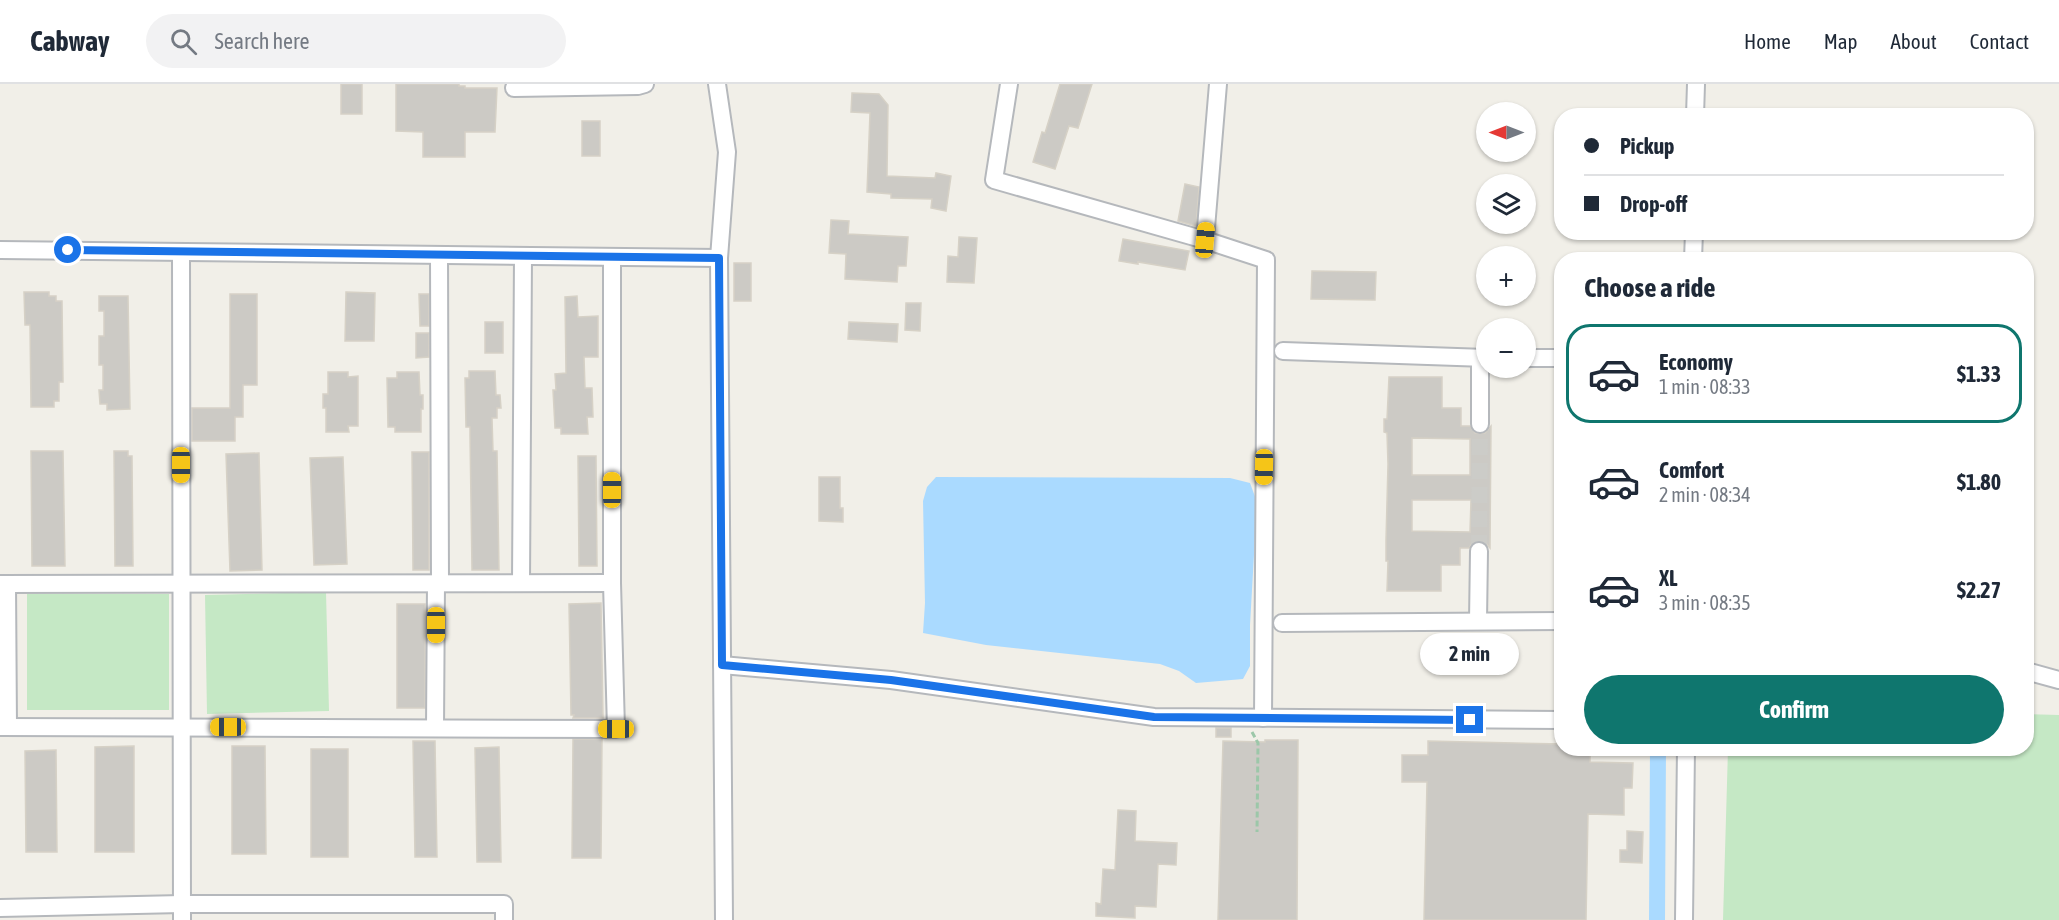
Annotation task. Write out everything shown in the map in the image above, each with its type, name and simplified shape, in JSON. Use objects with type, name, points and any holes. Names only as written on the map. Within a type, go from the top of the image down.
[{"type":"street","points":[[514,88],[645,84]]},
{"type":"street","points":[[717,84],[727,152],[719,258],[724,920]]},
{"type":"street","points":[[1009,84],[994,180],[1205,240],[1266,260],[1263,718]]},
{"type":"street","points":[[1205,240],[1218,84]]},
{"type":"street","points":[[1695,108],[1696,84]]},
{"type":"street","points":[[0,250],[719,258]]},
{"type":"street","points":[[181,252],[182,912]]},
{"type":"street","points":[[435,728],[439,255]]},
{"type":"street","points":[[521,583],[523,256]]},
{"type":"street","points":[[612,257],[612,583],[616,729],[4,727],[4,584],[612,583]]},
{"type":"street","points":[[1283,351],[1476,357]]},
{"type":"street","points":[[1536,358],[1554,358]]},
{"type":"street","points":[[1480,424],[1483,378]]},
{"type":"street","points":[[1478,621],[1479,551]]},
{"type":"street","points":[[1282,623],[1554,621]]},
{"type":"street","points":[[722,665],[891,680],[1154,717],[1554,720]]},
{"type":"street","points":[[2034,673],[2059,680]]},
{"type":"street","points":[[1684,920],[1686,756]]},
{"type":"street","points":[[0,908],[182,912],[504,904],[504,920]]},
{"type":"path","points":[[1244,718],[1258,743],[1257,832]]},
{"type":"green space","points":[[326,592],[329,711],[207,714],[205,595]]},
{"type":"green space","points":[[27,594],[169,594],[169,710],[27,710]]},
{"type":"green space","points":[[2034,714],[2059,715],[2059,920],[1723,920],[1728,756],[2034,756]]},
{"type":"water","points":[[936,477],[1230,478],[1250,483],[1257,502],[1250,666],[1243,679],[1196,683],[1179,671],[1160,664],[986,645],[923,633],[925,603],[923,501],[927,487]]},
{"type":"building","points":[[341,84],[362,84],[362,114],[341,114]]},
{"type":"building","points":[[396,84],[459,84],[465,88],[497,88],[495,132],[465,132],[465,157],[423,157],[423,132],[396,131]]},
{"type":"building","points":[[1060,84],[1092,84],[1078,128],[1069,126],[1055,169],[1033,162],[1042,132],[1045,133]]},
{"type":"building","points":[[852,93],[879,94],[888,105],[887,176],[935,178],[936,173],[951,176],[946,211],[931,208],[932,199],[891,198],[891,194],[867,192],[870,113],[851,112]]},
{"type":"building","points":[[582,121],[600,121],[600,156],[582,156]]},
{"type":"building","points":[[1185,184],[1199,187],[1196,226],[1178,221]]},
{"type":"building","points":[[831,220],[849,221],[848,234],[908,237],[906,266],[898,266],[897,282],[845,279],[846,254],[829,253]]},
{"type":"building","points":[[959,237],[977,238],[974,283],[947,282],[948,256],[958,257]]},
{"type":"building","points":[[1123,239],[1189,251],[1185,270],[1119,261]]},
{"type":"building","points":[[734,263],[751,263],[751,301],[734,301]]},
{"type":"building","points":[[1312,271],[1376,272],[1375,300],[1311,299]]},
{"type":"building","points":[[24,292],[49,292],[49,296],[56,296],[56,301],[62,301],[63,382],[59,382],[59,401],[54,401],[54,407],[31,407],[30,325],[25,325]]},
{"type":"building","points":[[346,292],[375,293],[374,341],[345,341]]},
{"type":"building","points":[[230,294],[257,294],[257,385],[243,385],[243,417],[235,417],[235,441],[192,441],[192,408],[230,408]]},
{"type":"building","points":[[419,294],[429,294],[429,326],[420,326]]},
{"type":"building","points":[[99,296],[128,296],[130,409],[107,410],[107,404],[100,404],[99,390],[103,390],[103,365],[99,365],[99,336],[104,336],[104,311],[99,311]]},
{"type":"building","points":[[577,296],[578,317],[598,316],[598,357],[584,357],[585,388],[592,388],[593,417],[587,417],[588,434],[561,434],[561,428],[555,428],[553,390],[556,390],[555,374],[566,373],[565,297]]},
{"type":"building","points":[[906,303],[921,303],[920,331],[905,330]]},
{"type":"building","points":[[485,322],[503,322],[503,353],[485,353]]},
{"type":"building","points":[[849,322],[898,324],[897,342],[848,339]]},
{"type":"building","points":[[416,333],[429,333],[429,357],[416,358]]},
{"type":"building","points":[[469,371],[495,371],[496,395],[500,395],[501,408],[497,408],[497,418],[492,418],[493,451],[497,451],[499,570],[472,570],[470,427],[466,427],[465,378],[469,378]]},
{"type":"building","points":[[328,372],[348,372],[348,377],[358,376],[358,426],[348,426],[349,432],[326,432],[326,408],[323,408],[323,394],[328,394]]},
{"type":"building","points":[[397,372],[419,372],[420,395],[423,395],[421,432],[395,432],[395,427],[388,427],[387,378],[397,378]]},
{"type":"building","points":[[1389,377],[1442,377],[1442,408],[1461,408],[1461,426],[1470,426],[1475,433],[1485,433],[1491,426],[1490,548],[1485,542],[1479,541],[1473,542],[1469,548],[1460,548],[1460,565],[1441,565],[1441,591],[1387,591],[1388,464],[1384,419],[1387,419]],"holes":[[[1412,438],[1470,439],[1470,475],[1412,475]],[[1412,500],[1471,500],[1470,532],[1412,531]]]},
{"type":"building","points":[[31,451],[63,451],[65,566],[32,566]]},
{"type":"building","points":[[114,451],[128,451],[128,456],[132,456],[133,566],[115,566]]},
{"type":"building","points":[[412,452],[429,452],[429,570],[413,570]]},
{"type":"building","points":[[259,453],[262,570],[230,571],[226,454]]},
{"type":"building","points":[[578,456],[596,456],[597,566],[579,566]]},
{"type":"building","points":[[343,457],[347,564],[314,565],[310,458]]},
{"type":"building","points":[[819,477],[840,477],[840,508],[843,508],[843,522],[819,521]]},
{"type":"building","points":[[601,603],[603,718],[573,718],[574,715],[571,715],[569,604]]},
{"type":"building","points":[[397,604],[425,604],[425,708],[397,708]]},
{"type":"building","points":[[1216,728],[1231,728],[1231,737],[1216,737]]},
{"type":"building","points":[[573,739],[602,739],[601,858],[572,858]]},
{"type":"building","points":[[1265,740],[1298,740],[1297,920],[1218,920],[1223,741],[1265,742]]},
{"type":"building","points":[[413,741],[435,741],[437,857],[415,857]]},
{"type":"building","points":[[1428,741],[1554,744],[1554,756],[1590,756],[1590,762],[1633,763],[1632,788],[1624,788],[1624,815],[1588,814],[1586,920],[1424,920],[1427,782],[1402,782],[1402,755],[1428,755]]},
{"type":"building","points":[[134,746],[134,852],[95,852],[95,747]]},
{"type":"building","points":[[232,746],[265,746],[266,854],[232,854]]},
{"type":"building","points":[[499,747],[501,862],[477,862],[475,748]]},
{"type":"building","points":[[311,749],[348,749],[348,857],[311,857]]},
{"type":"building","points":[[56,750],[57,852],[26,852],[25,751]]},
{"type":"building","points":[[1118,810],[1136,811],[1135,841],[1177,843],[1176,865],[1158,864],[1156,907],[1135,906],[1135,918],[1096,916],[1096,903],[1101,904],[1103,869],[1115,870]]},
{"type":"building","points":[[1627,831],[1643,832],[1642,863],[1620,862],[1620,850],[1627,850]]},
{"type":"waterway","points":[[1657,920],[1658,756]]},
{"type":"tunnel","points":[[1479,551],[1480,424]]},
{"type":"route","points":[[68,250],[719,258],[722,665],[891,680],[1154,717],[1470,720]]}]
